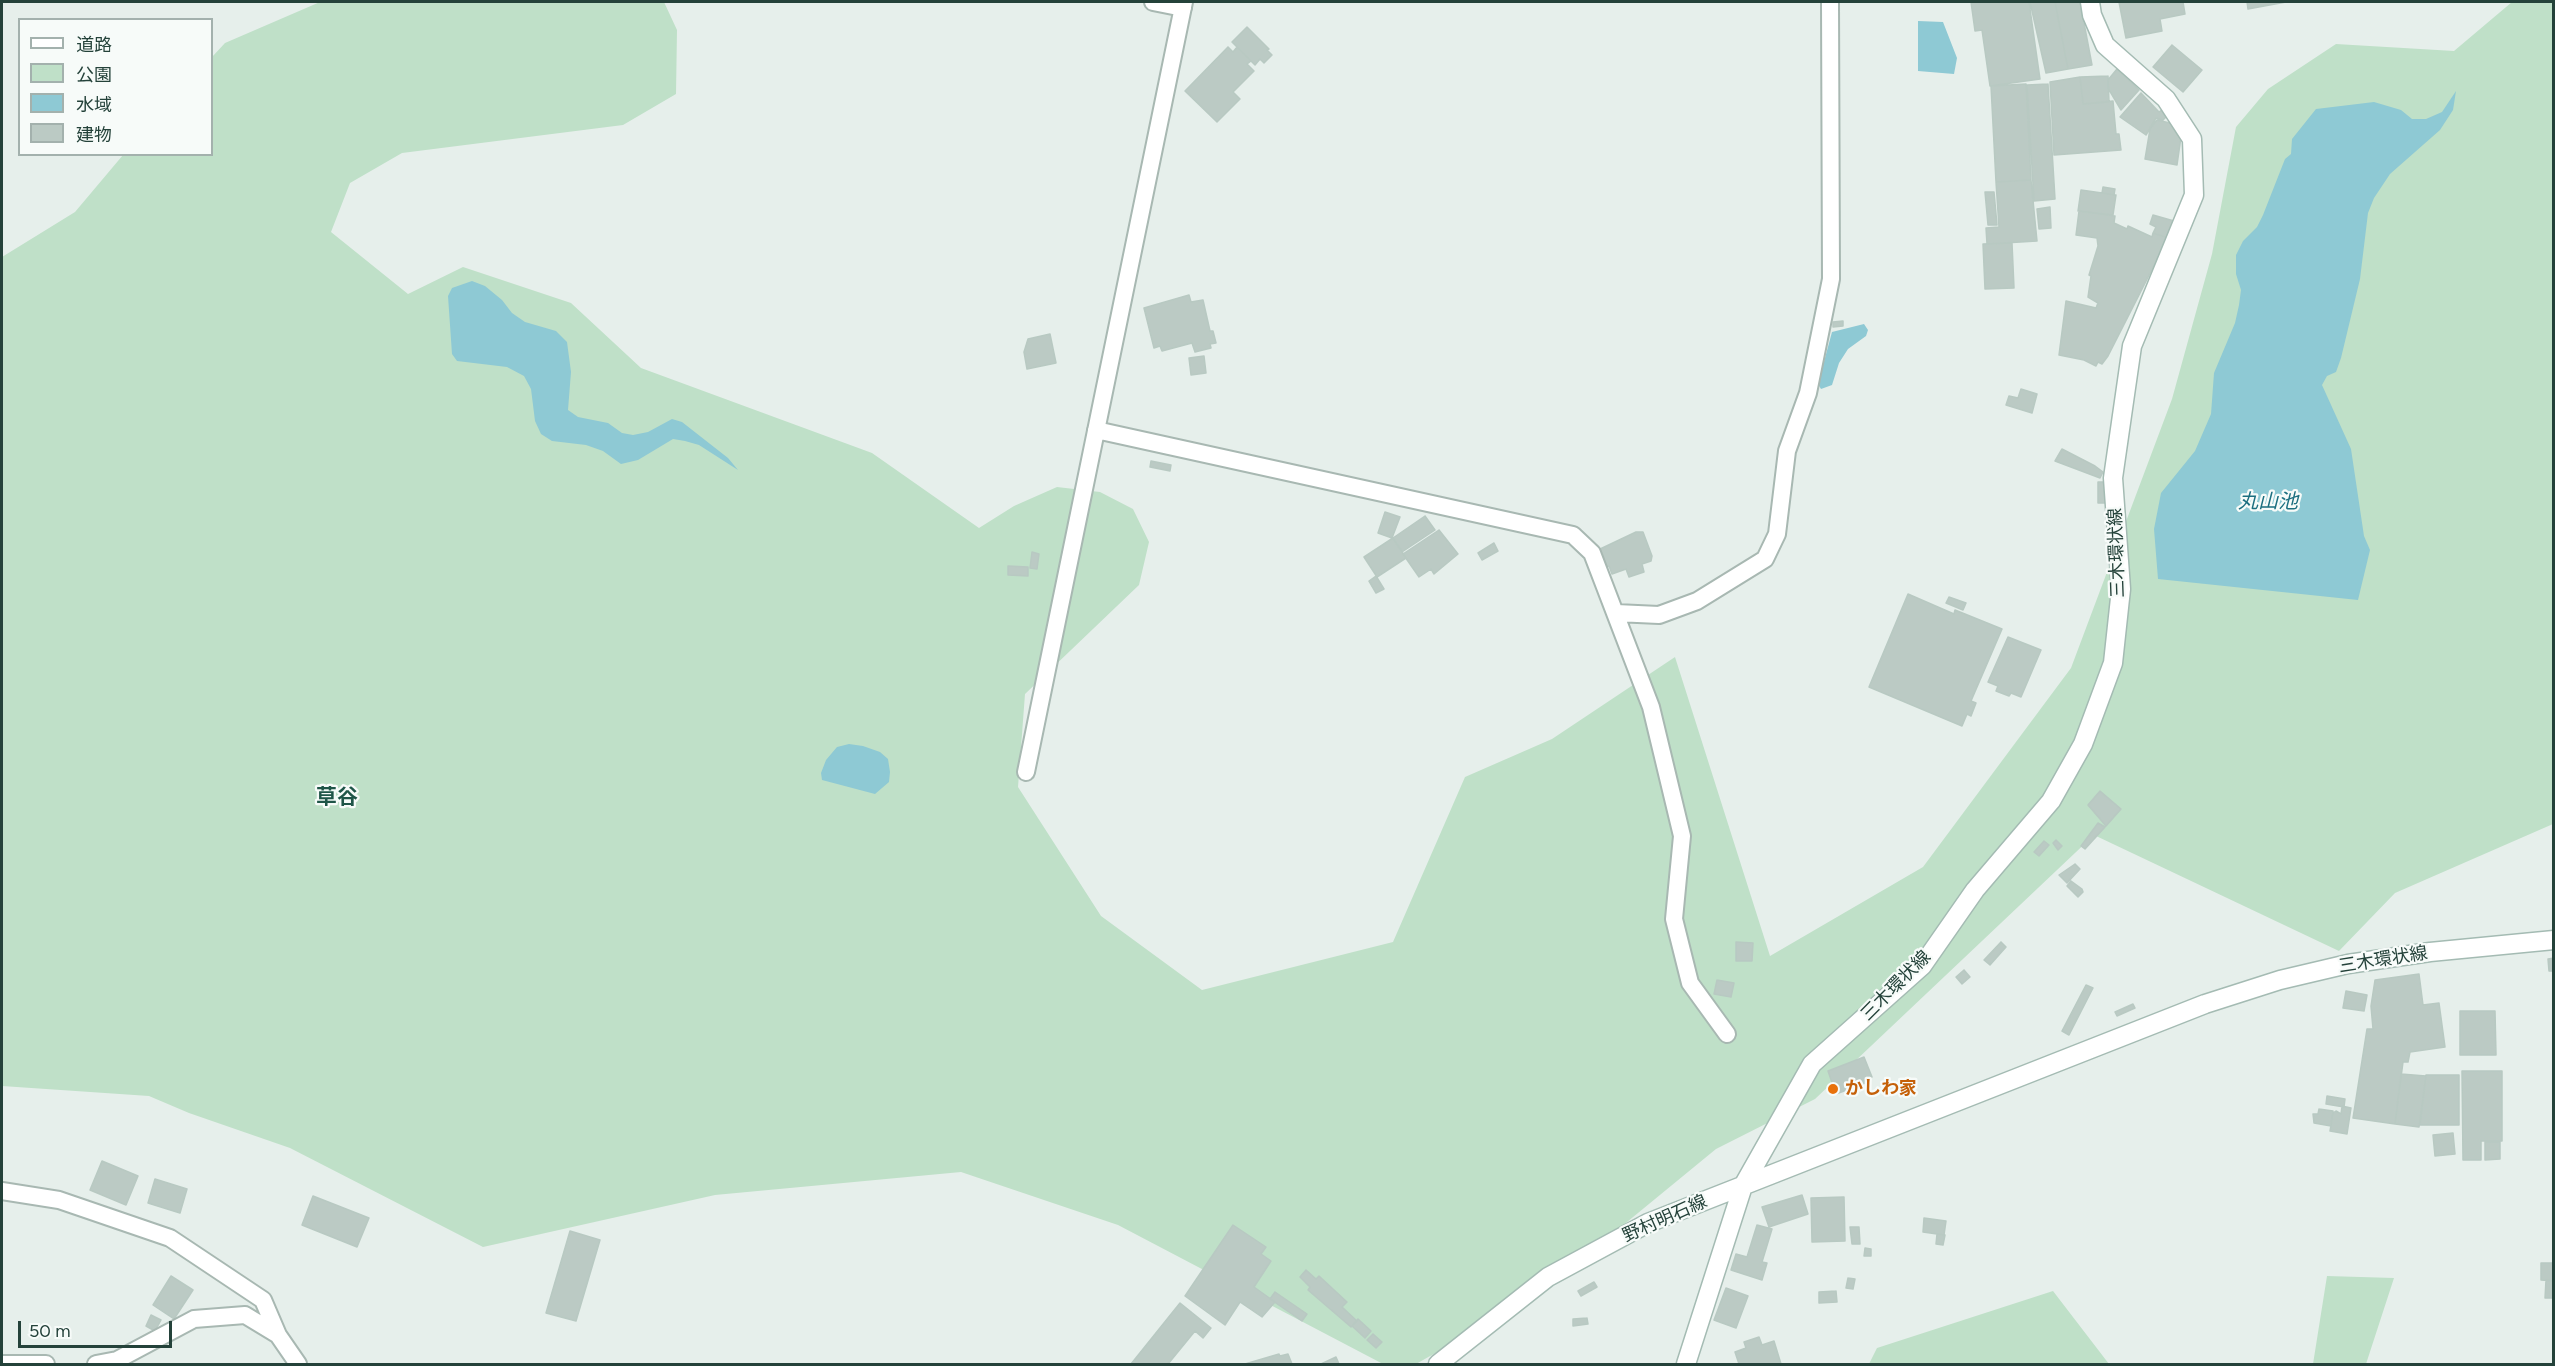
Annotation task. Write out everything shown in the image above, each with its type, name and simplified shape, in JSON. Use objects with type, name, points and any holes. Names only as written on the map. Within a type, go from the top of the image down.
[{"type":"main road","name":"三木環状線","points":[[1743,1186],[1812,1064],[1922,966],[1975,890],[2051,801],[2084,744],[2113,663],[2121,589],[2113,478],[2133,346],[2194,195],[2192,140],[2166,99],[2105,45],[2092,15],[2090,2]]},
{"type":"main road","name":"三木環状線","points":[[1743,1186],[1829,1149],[2205,1004],[2280,980],[2360,962],[2553,940]]},
{"type":"main road","name":"野村明石線","points":[[1438,1365],[1548,1277],[1648,1223],[1743,1186]]},
{"type":"main road","name":"野村明石線","points":[[1686,1365],[1743,1186]]},
{"type":"street","points":[[1026,772],[1183,5],[1153,2]]},
{"type":"street","points":[[1616,614],[1659,615],[1697,601],[1765,559],[1777,534],[1787,451],[1808,393],[1831,279],[1828,2]]},
{"type":"street","points":[[1096,430],[1574,535],[1592,553],[1652,707],[1682,836],[1674,919],[1689,983],[1727,1034]]},
{"type":"street","points":[[2,1191],[59,1200],[170,1238],[263,1300],[278,1335],[298,1365]]},
{"type":"street","points":[[96,1365],[117,1360],[194,1319],[245,1315],[278,1335]]},
{"type":"street","points":[[2,1364],[46,1365]]},
{"type":"green space","points":[[320,2],[664,2],[677,30],[676,94],[623,125],[402,153],[350,183],[331,232],[408,294],[463,267],[571,303],[641,368],[872,453],[979,528],[1014,506],[1057,487],[1100,492],[1133,509],[1149,542],[1139,585],[1025,694],[1018,787],[1101,916],[1202,990],[1393,942],[1465,777],[1552,739],[1675,657],[1770,956],[1923,867],[2071,668],[2172,399],[2212,254],[2236,127],[2268,89],[2336,44],[2454,51],[2512,2],[2553,2],[2553,824],[2395,893],[2339,951],[2094,835],[1815,1099],[1716,1149],[1538,1295],[1416,1364],[1383,1364],[1118,1225],[961,1172],[715,1195],[483,1247],[290,1148],[189,1113],[149,1096],[2,1086],[2,257],[75,212],[122,156],[213,156],[213,56],[225,43]]},
{"type":"green space","points":[[2327,1276],[2394,1278],[2366,1364],[2313,1364]]},
{"type":"green space","points":[[2053,1291],[2109,1364],[1869,1364],[1877,1348]]},
{"type":"water","points":[[1918,21],[1943,22],[1957,58],[1954,74],[1918,71]]},
{"type":"water","name":"丸山池","points":[[2456,91],[2453,110],[2440,130],[2390,174],[2374,198],[2368,213],[2360,279],[2341,358],[2336,372],[2327,376],[2322,385],[2351,449],[2364,536],[2370,550],[2358,600],[2158,579],[2154,529],[2161,493],[2195,451],[2211,414],[2214,373],[2235,323],[2239,305],[2241,290],[2236,274],[2236,255],[2243,241],[2257,227],[2263,215],[2285,159],[2291,154],[2292,139],[2316,109],[2374,102],[2401,110],[2412,119],[2426,119],[2442,112]]},
{"type":"water","points":[[472,281],[485,286],[502,300],[512,313],[525,322],[556,331],[567,342],[571,372],[568,410],[578,417],[608,423],[622,433],[633,435],[648,432],[672,419],[682,422],[728,458],[738,470],[699,445],[685,441],[673,439],[638,460],[621,464],[603,451],[586,445],[552,441],[541,434],[535,421],[531,389],[524,376],[507,367],[457,361],[452,354],[448,296],[452,288]]},
{"type":"water","points":[[1864,324],[1868,330],[1866,336],[1848,349],[1839,363],[1832,385],[1821,389],[1818,384],[1832,332]]},
{"type":"water","points":[[849,744],[880,752],[888,759],[889,782],[875,794],[822,780],[821,773],[826,760],[837,747]]},
{"type":"building","points":[[1971,2],[2029,2],[2040,79],[1990,86],[1982,30],[1975,31]]},
{"type":"building","points":[[2030,2],[2055,2],[2068,69],[2046,73]]},
{"type":"building","points":[[2055,2],[2080,2],[2092,65],[2068,69]]},
{"type":"building","points":[[2119,2],[2183,2],[2185,14],[2160,19],[2162,31],[2126,38]]},
{"type":"building","points":[[2247,2],[2286,2],[2248,9]]},
{"type":"building","points":[[1247,27],[1272,55],[1264,63],[1260,59],[1255,65],[1232,42]]},
{"type":"building","points":[[2172,45],[2202,70],[2183,92],[2153,67]]},
{"type":"building","points":[[1228,47],[1233,52],[1237,47],[1251,61],[1247,64],[1254,71],[1233,92],[1240,99],[1217,122],[1185,91]]},
{"type":"building","points":[[2117,69],[2139,90],[2121,110],[2108,88],[2108,80]]},
{"type":"building","points":[[2108,76],[2109,102],[2083,104],[2080,77]]},
{"type":"building","points":[[2080,77],[2083,104],[2113,101],[2116,134],[2119,134],[2121,150],[2054,155],[2050,82]]},
{"type":"building","points":[[2026,84],[2031,180],[1996,182],[1991,86]]},
{"type":"building","points":[[2048,84],[2055,199],[2034,201],[2027,85]]},
{"type":"building","points":[[2141,93],[2159,112],[2163,109],[2167,116],[2163,120],[2156,118],[2146,135],[2120,117]]},
{"type":"building","points":[[2157,120],[2174,124],[2174,128],[2181,137],[2177,165],[2145,159],[2150,129]]},
{"type":"building","points":[[2031,180],[2037,241],[1987,244],[1986,228],[1999,227],[1996,182]]},
{"type":"building","points":[[2103,187],[2115,189],[2114,195],[2102,193]]},
{"type":"building","points":[[2081,190],[2116,195],[2113,215],[2078,211]]},
{"type":"building","points":[[1985,192],[1994,192],[1997,225],[1988,225]]},
{"type":"building","points":[[2050,207],[2051,228],[2039,229],[2037,209]]},
{"type":"building","points":[[2079,211],[2115,216],[2114,223],[2127,229],[2128,226],[2152,237],[2153,233],[2168,238],[2108,356],[2102,364],[2098,362],[2096,366],[2084,360],[2059,355],[2066,301],[2096,308],[2098,303],[2088,297],[2091,276],[2089,275],[2098,246],[2097,238],[2076,235]]},
{"type":"building","points":[[2153,215],[2174,221],[2168,238],[2153,233],[2156,227],[2150,224]]},
{"type":"building","points":[[2012,243],[2014,288],[1985,289],[1983,244]]},
{"type":"building","points":[[1189,295],[1191,302],[1203,300],[1210,331],[1213,331],[1216,343],[1210,344],[1211,348],[1195,352],[1192,343],[1162,351],[1160,346],[1154,348],[1144,308]]},
{"type":"building","points":[[1843,321],[1843,326],[1833,327],[1833,322]]},
{"type":"building","points":[[1050,334],[1056,363],[1027,369],[1024,352],[1028,339]]},
{"type":"building","points":[[1204,356],[1206,373],[1191,375],[1189,358]]},
{"type":"building","points":[[2021,389],[2037,394],[2032,413],[2006,405],[2009,396],[2018,398]]},
{"type":"building","points":[[2062,449],[2103,472],[2100,478],[2055,461]]},
{"type":"building","points":[[1151,461],[1171,465],[1170,471],[1150,467]]},
{"type":"building","points":[[2098,482],[2106,482],[2106,503],[2098,503]]},
{"type":"building","points":[[1385,512],[1400,517],[1392,538],[1378,533]]},
{"type":"building","points":[[1425,516],[1435,530],[1402,552],[1393,538]]},
{"type":"building","points":[[1439,530],[1458,554],[1434,574],[1431,569],[1419,577],[1403,554]]},
{"type":"building","points":[[1636,532],[1643,532],[1652,556],[1651,561],[1642,564],[1644,572],[1629,577],[1626,569],[1612,574],[1609,566],[1605,568],[1598,550]]},
{"type":"building","points":[[1393,538],[1406,558],[1377,577],[1364,557]]},
{"type":"building","points":[[1494,543],[1498,551],[1482,560],[1478,553]]},
{"type":"building","points":[[1032,552],[1039,554],[1037,569],[1030,568]]},
{"type":"building","points":[[1008,566],[1028,567],[1028,576],[1008,575]]},
{"type":"building","points":[[1376,576],[1384,589],[1376,593],[1369,581]]},
{"type":"building","points":[[1908,594],[1954,614],[1955,610],[2002,629],[1971,701],[1976,703],[1971,716],[1967,714],[1962,726],[1869,687]]},
{"type":"building","points":[[1949,597],[1966,603],[1963,610],[1946,603]]},
{"type":"building","points":[[2008,637],[2041,650],[2021,697],[2011,693],[2009,696],[1996,691],[1998,686],[1988,682]]},
{"type":"building","points":[[2100,791],[2121,809],[2106,826],[2088,805]]},
{"type":"building","points":[[2098,823],[2105,827],[2085,849],[2081,846]]},
{"type":"building","points":[[2056,840],[2062,846],[2058,850],[2053,843]]},
{"type":"building","points":[[2044,841],[2049,845],[2039,856],[2034,852]]},
{"type":"building","points":[[2075,864],[2080,869],[2067,883],[2059,875]]},
{"type":"building","points":[[2071,881],[2082,889],[2083,892],[2078,897],[2067,886]]},
{"type":"building","points":[[1736,942],[1753,943],[1752,961],[1736,961]]},
{"type":"building","points":[[2001,942],[2006,947],[1990,965],[1984,960]]},
{"type":"building","points":[[2554,958],[2554,971],[2549,971],[2548,959]]},
{"type":"building","points":[[1964,970],[1970,977],[1962,984],[1956,977]]},
{"type":"building","points":[[2419,974],[2423,1005],[2439,1003],[2445,1047],[2410,1052],[2408,1062],[2403,1062],[2395,1124],[2353,1118],[2367,1029],[2373,1029],[2371,1006],[2375,980]]},
{"type":"building","points":[[1717,980],[1734,983],[1731,997],[1714,994]]},
{"type":"building","points":[[2086,985],[2093,988],[2069,1035],[2062,1031]]},
{"type":"building","points":[[2346,991],[2367,995],[2364,1011],[2343,1008]]},
{"type":"building","points":[[2133,1004],[2135,1008],[2117,1016],[2115,1012]]},
{"type":"building","points":[[2460,1011],[2495,1011],[2496,1055],[2460,1055]]},
{"type":"building","points":[[1864,1057],[1872,1077],[1867,1079],[1868,1082],[1836,1094],[1828,1071]]},
{"type":"building","points":[[2462,1071],[2502,1071],[2502,1141],[2481,1141],[2481,1160],[2463,1160]]},
{"type":"building","points":[[2401,1074],[2426,1076],[2419,1127],[2395,1124]]},
{"type":"building","points":[[2426,1075],[2459,1075],[2459,1125],[2420,1125]]},
{"type":"building","points":[[2327,1096],[2345,1099],[2344,1107],[2326,1104]]},
{"type":"building","points":[[2342,1106],[2351,1108],[2347,1134],[2330,1131],[2333,1113],[2336,1111],[2341,1114]]},
{"type":"building","points":[[2319,1109],[2333,1111],[2331,1126],[2314,1123],[2313,1114],[2318,1114]]},
{"type":"building","points":[[2453,1133],[2455,1154],[2435,1156],[2433,1135]]},
{"type":"building","points":[[2485,1142],[2500,1142],[2500,1159],[2485,1160]]},
{"type":"building","points":[[102,1161],[138,1176],[126,1205],[90,1190]]},
{"type":"building","points":[[155,1179],[187,1189],[180,1213],[148,1203]]},
{"type":"building","points":[[1802,1195],[1808,1214],[1769,1227],[1762,1207]]},
{"type":"building","points":[[313,1196],[369,1218],[357,1247],[302,1225]]},
{"type":"building","points":[[1844,1197],[1845,1241],[1812,1242],[1811,1198]]},
{"type":"building","points":[[1924,1218],[1946,1221],[1944,1235],[1923,1232]]},
{"type":"building","points":[[1233,1225],[1266,1247],[1261,1254],[1271,1261],[1254,1287],[1275,1302],[1262,1317],[1240,1302],[1225,1325],[1185,1296]]},
{"type":"building","points":[[1757,1225],[1772,1229],[1762,1262],[1767,1263],[1762,1280],[1731,1270],[1736,1254],[1747,1257]]},
{"type":"building","points":[[1850,1227],[1859,1227],[1860,1244],[1852,1244]]},
{"type":"building","points":[[570,1231],[600,1240],[576,1321],[546,1313]]},
{"type":"building","points":[[1937,1234],[1945,1235],[1943,1245],[1936,1244]]},
{"type":"building","points":[[1865,1248],[1871,1249],[1871,1256],[1864,1256]]},
{"type":"building","points":[[2541,1263],[2554,1263],[2554,1281],[2541,1280]]},
{"type":"building","points":[[1306,1270],[1316,1279],[1319,1276],[1347,1302],[1342,1307],[1357,1321],[1351,1327],[1308,1290],[1310,1287],[1300,1277]]},
{"type":"building","points":[[171,1276],[193,1290],[174,1319],[153,1305]]},
{"type":"building","points":[[1848,1278],[1855,1279],[1853,1289],[1846,1288]]},
{"type":"building","points":[[2546,1280],[2554,1281],[2554,1298],[2545,1298]]},
{"type":"building","points":[[1594,1282],[1597,1287],[1581,1296],[1578,1291]]},
{"type":"building","points":[[1726,1288],[1748,1296],[1736,1328],[1714,1320]]},
{"type":"building","points":[[1836,1291],[1837,1302],[1819,1303],[1819,1292]]},
{"type":"building","points":[[1275,1292],[1307,1314],[1302,1321],[1270,1299]]},
{"type":"building","points":[[1180,1303],[1211,1328],[1203,1338],[1195,1331],[1168,1364],[1131,1364]]},
{"type":"building","points":[[151,1315],[161,1320],[155,1331],[146,1326]]},
{"type":"building","points":[[1587,1318],[1588,1324],[1573,1326],[1573,1319]]},
{"type":"building","points":[[1358,1319],[1371,1331],[1365,1338],[1352,1326]]},
{"type":"building","points":[[1373,1334],[1382,1342],[1376,1348],[1367,1340]]},
{"type":"building","points":[[1759,1337],[1762,1345],[1774,1341],[1781,1364],[1739,1364],[1735,1352],[1746,1348],[1744,1342]]},
{"type":"building","points":[[1279,1354],[1280,1356],[1288,1354],[1292,1364],[1245,1364]]},
{"type":"building","points":[[1336,1357],[1339,1364],[1321,1364]]},
{"type":"place","name":"かしわ家","points":[[1833,1089]]},
{"type":"district","name":"草谷","points":[[337,798]]}]
